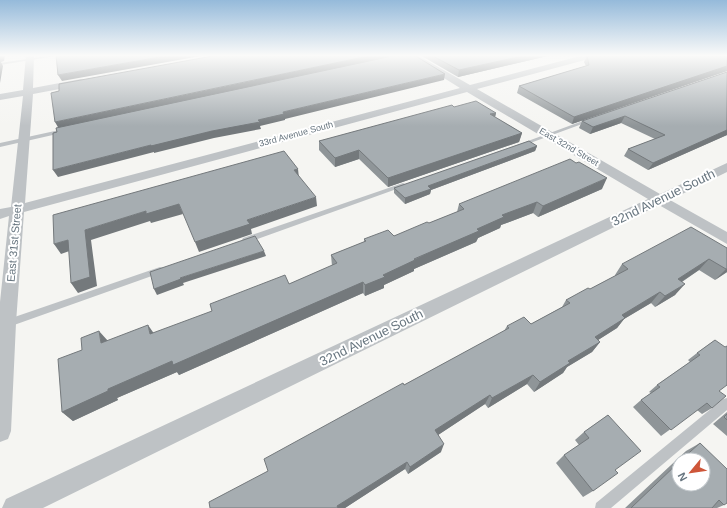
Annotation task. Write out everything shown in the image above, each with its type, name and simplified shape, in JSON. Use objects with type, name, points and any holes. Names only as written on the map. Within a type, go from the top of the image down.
[{"type":"street","name":"East 31st Street","points":[[0,431],[3,324],[17,210],[29,79]]},
{"type":"street","name":"East 32nd Street","points":[[453,79],[727,239]]},
{"type":"street","name":"33rd Avenue South","points":[[0,214],[504,79]]},
{"type":"street","points":[[0,97],[89,80]]},
{"type":"street","name":"32nd Avenue South","points":[[15,508],[727,167]]},
{"type":"lane","points":[[514,147],[600,117]]},
{"type":"lane","points":[[0,145],[69,130]]},
{"type":"lane","points":[[238,243],[409,183]]},
{"type":"lane","points":[[3,324],[170,266]]},
{"type":"lane","points":[[601,508],[727,403]]},
{"type":"building","points":[[88,79],[260,79],[55,122],[51,93],[59,91],[59,84]]},
{"type":"building","points":[[286,79],[425,79],[283,112],[284,114],[258,120],[260,122],[151,145],[53,170],[53,133],[57,132],[56,128]]},
{"type":"building","points":[[543,79],[689,79],[574,117],[519,86]]},
{"type":"building","points":[[707,79],[727,79],[727,130],[653,163],[628,149],[665,135],[625,116],[593,127],[582,121]]},
{"type":"building","points":[[476,101],[496,113],[490,114],[522,133],[388,178],[359,150],[335,158],[319,141],[452,105],[454,107]]},
{"type":"building","points":[[529,141],[537,146],[428,186],[431,189],[405,198],[394,188]]},
{"type":"building","points":[[284,151],[298,169],[294,170],[316,197],[247,220],[250,224],[195,242],[179,204],[146,214],[146,211],[85,230],[90,277],[71,283],[68,240],[54,244],[53,215]]},
{"type":"building","points":[[570,159],[576,163],[579,162],[607,178],[543,206],[537,202],[502,215],[504,217],[477,229],[479,231],[414,259],[415,260],[383,275],[385,277],[365,285],[363,282],[173,365],[172,361],[108,389],[108,391],[62,412],[58,359],[82,350],[81,338],[99,331],[101,343],[148,325],[150,334],[212,311],[210,304],[285,275],[289,284],[337,263],[331,255],[366,241],[364,239],[388,230],[394,236],[427,222],[429,223],[464,209],[459,204]]},
{"type":"building","points":[[691,227],[727,248],[727,269],[709,259],[678,279],[685,284],[665,296],[660,292],[622,315],[625,318],[595,337],[600,342],[568,361],[570,363],[540,382],[533,375],[492,398],[490,395],[435,430],[444,444],[410,467],[407,462],[337,506],[338,508],[210,508],[209,502],[268,471],[264,459],[403,383],[404,385],[509,328],[507,326],[524,317],[531,324],[570,303],[566,300],[628,269],[622,264]]},
{"type":"building","points":[[255,236],[264,251],[180,278],[181,279],[154,289],[150,272]]},
{"type":"building","points":[[715,340],[725,347],[727,346],[727,385],[719,391],[726,396],[712,408],[707,403],[671,430],[641,400],[660,387],[657,385],[700,355],[697,353]]},
{"type":"building","points":[[608,415],[641,451],[615,470],[618,473],[593,491],[564,455],[589,438],[584,432]]},
{"type":"building","points":[[700,443],[709,452],[690,452]]},
{"type":"building","points":[[711,454],[727,469],[727,503],[724,505],[719,500],[712,508],[631,508],[671,470],[671,492],[711,492]]}]
